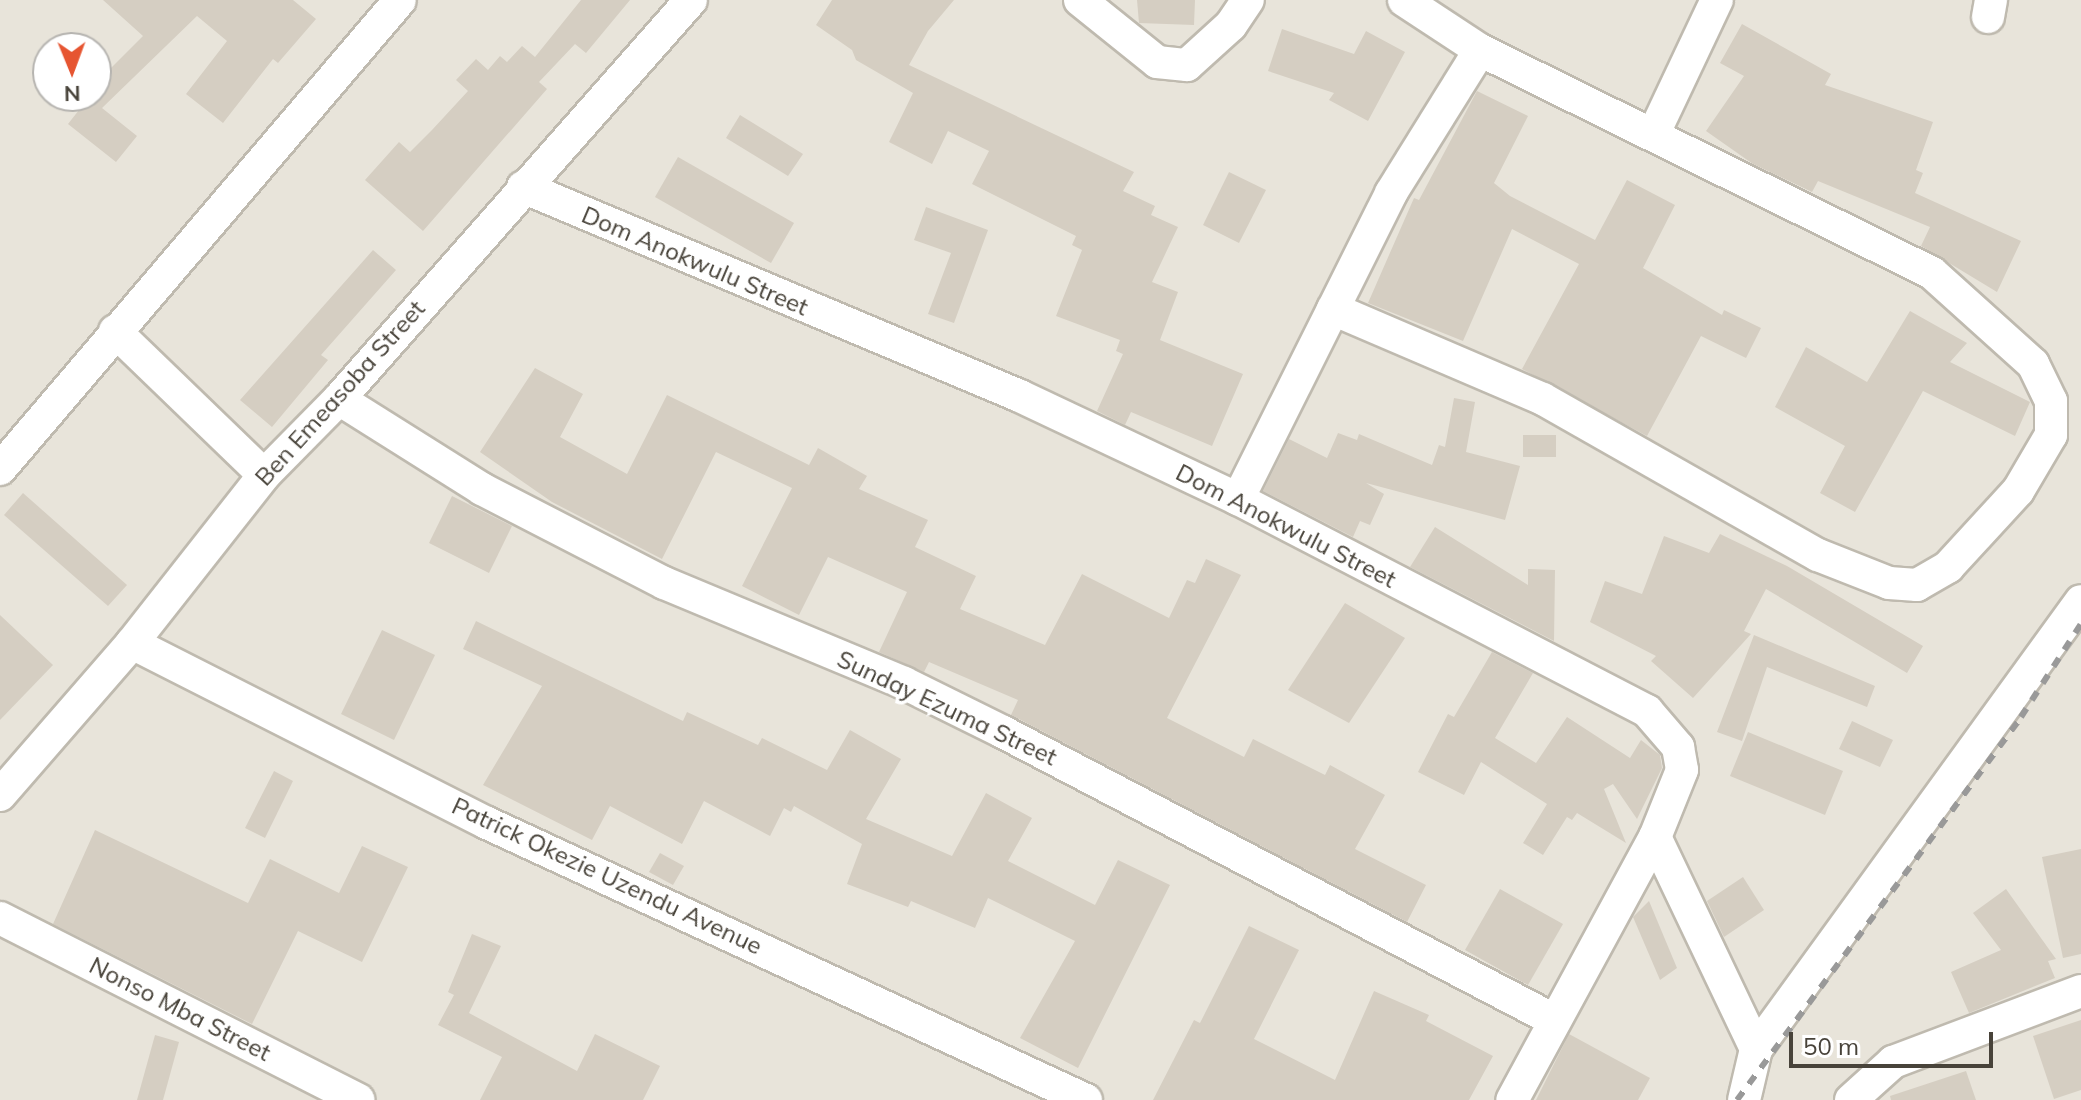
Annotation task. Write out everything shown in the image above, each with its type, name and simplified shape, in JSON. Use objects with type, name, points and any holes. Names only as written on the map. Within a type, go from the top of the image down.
[{"type":"street","points":[[0,469],[400,0]]},
{"type":"street","name":"Ben Emeasoba Street","points":[[0,795],[132,643],[264,475],[339,399],[691,0]]},
{"type":"street","points":[[1080,0],[1157,62],[1187,65],[1231,25],[1248,0]]},
{"type":"street","points":[[1333,309],[1543,399],[1818,555],[1889,583],[1917,585],[1948,567],[2018,491],[2051,435],[2051,401],[2033,364],[1932,273],[1654,133],[1480,50],[1404,0]]},
{"type":"street","points":[[1654,133],[1717,0]]},
{"type":"street","points":[[1238,499],[1391,193],[1480,50]]},
{"type":"street","name":"Dom Anokwulu Street","points":[[523,187],[1020,396],[1238,499],[1647,711],[1678,747],[1682,770],[1655,837],[1512,1100]]},
{"type":"street","points":[[115,331],[264,475]]},
{"type":"street","name":"Sunday Ezuma Street","points":[[339,399],[482,489],[664,583],[904,683],[1554,1020]]},
{"type":"street","points":[[1744,1100],[1756,1049],[2081,601]]},
{"type":"street","name":"Patrick Okezie Uzendu Avenue","points":[[132,643],[487,823],[1086,1100]]},
{"type":"street","points":[[1655,837],[1756,1049]]},
{"type":"street","name":"Nonso Mba Street","points":[[0,918],[359,1100]]},
{"type":"street","points":[[1851,1100],[1893,1062],[2081,991]]},
{"type":"shaded area","points":[[0,0],[2081,0],[2081,1100],[0,1100]]},
{"type":"building","points":[[103,0],[293,0],[316,19],[278,63],[273,59],[223,123],[186,94],[227,41],[197,16],[112,98],[112,67],[143,36]]},
{"type":"building","points":[[581,0],[630,0],[586,53],[575,44],[539,82],[547,89],[423,231],[365,180],[399,142],[410,152],[468,91],[456,80],[476,59],[488,70],[500,56],[507,62],[522,46],[535,57]]},
{"type":"building","points":[[832,0],[954,0],[928,31],[909,65],[1134,172],[1123,191],[1155,206],[1151,215],[1178,227],[1152,282],[1178,292],[1160,340],[1243,374],[1212,446],[1131,412],[1125,425],[1097,411],[1123,354],[1116,351],[1120,340],[1056,316],[1082,250],[1072,245],[1076,236],[972,184],[989,151],[948,131],[932,164],[889,142],[913,93],[856,60],[852,50],[816,25]]},
{"type":"building","points":[[1137,0],[1195,0],[1194,25],[1139,23]]},
{"type":"building","points":[[1742,24],[1831,74],[1825,85],[1933,122],[1916,170],[1923,173],[1915,193],[2021,241],[1997,292],[1921,246],[1930,227],[1818,181],[1812,192],[1753,164],[1706,131],[1744,76],[1720,63]]},
{"type":"building","points":[[1282,29],[1354,54],[1366,31],[1405,52],[1368,121],[1329,100],[1334,93],[1268,71]]},
{"type":"building","points":[[1477,91],[1528,116],[1494,183],[1510,196],[1595,240],[1627,180],[1675,205],[1643,268],[1722,315],[1724,310],[1761,328],[1746,358],[1701,336],[1647,436],[1522,369],[1579,264],[1512,229],[1463,341],[1368,303],[1414,198],[1419,200]]},
{"type":"building","points":[[77,112],[107,112],[137,136],[116,162],[68,124]]},
{"type":"building","points":[[740,115],[803,154],[788,176],[726,138]]},
{"type":"building","points":[[678,157],[794,223],[771,263],[655,197]]},
{"type":"building","points":[[1229,172],[1266,190],[1239,243],[1203,225]]},
{"type":"building","points":[[926,207],[988,230],[954,323],[928,314],[951,253],[914,240]]},
{"type":"building","points":[[373,250],[396,270],[321,355],[328,360],[272,427],[240,400]]},
{"type":"building","points":[[1910,311],[1967,343],[1950,362],[2030,402],[2015,436],[1923,391],[1855,512],[1820,493],[1845,446],[1775,407],[1806,347],[1867,382]]},
{"type":"building","points":[[535,368],[583,394],[560,437],[627,474],[667,395],[809,465],[818,448],[867,476],[859,489],[928,520],[915,547],[976,576],[960,609],[1045,645],[1082,574],[1169,618],[1187,580],[1195,583],[1206,559],[1241,575],[1167,718],[1244,757],[1253,739],[1325,775],[1330,765],[1385,795],[1355,849],[1426,885],[1407,922],[1011,715],[1018,700],[929,662],[924,672],[879,652],[907,592],[828,557],[799,615],[742,586],[792,488],[716,452],[662,559],[552,502],[480,452]]},
{"type":"building","points":[[1454,398],[1475,402],[1466,452],[1520,466],[1505,520],[1366,483],[1384,494],[1370,525],[1360,521],[1353,537],[1263,491],[1289,439],[1327,458],[1338,433],[1357,440],[1359,434],[1432,465],[1439,445],[1445,447]]},
{"type":"building","points":[[1523,435],[1556,435],[1556,457],[1523,457]]},
{"type":"building","points":[[23,493],[127,585],[108,606],[4,515]]},
{"type":"building","points":[[452,496],[512,526],[489,573],[429,543]]},
{"type":"building","points":[[1435,527],[1528,585],[1528,569],[1555,570],[1554,641],[1410,567]]},
{"type":"building","points":[[1720,534],[1787,566],[1923,646],[1907,673],[1766,589],[1744,631],[1751,634],[1693,698],[1651,661],[1656,656],[1590,622],[1605,581],[1642,594],[1664,536],[1709,553]]},
{"type":"building","points":[[1345,603],[1405,638],[1349,723],[1288,690]]},
{"type":"building","points":[[0,615],[53,665],[0,720]]},
{"type":"building","points":[[476,621],[683,721],[687,712],[758,745],[762,738],[827,770],[850,730],[901,759],[866,819],[952,856],[986,793],[1032,818],[1008,861],[1095,905],[1118,860],[1170,885],[1078,1068],[1020,1038],[1075,941],[988,898],[975,928],[911,901],[908,907],[847,884],[862,844],[794,806],[791,812],[784,808],[770,836],[704,801],[682,844],[610,806],[592,840],[483,785],[542,686],[463,649]]},
{"type":"building","points":[[382,630],[435,655],[394,740],[341,714]]},
{"type":"building","points":[[1754,635],[1875,686],[1867,707],[1767,667],[1742,741],[1717,732]]},
{"type":"building","points":[[1492,652],[1533,673],[1495,738],[1536,763],[1567,717],[1630,758],[1641,740],[1660,755],[1662,768],[1637,819],[1613,784],[1604,789],[1626,843],[1577,813],[1572,820],[1567,817],[1543,855],[1523,843],[1547,804],[1481,762],[1464,795],[1418,772],[1448,714],[1454,717]]},
{"type":"building","points":[[1852,721],[1893,740],[1880,767],[1839,749]]},
{"type":"building","points":[[1748,732],[1843,771],[1825,815],[1730,776]]},
{"type":"building","points":[[274,771],[293,781],[265,838],[245,828]]},
{"type":"building","points":[[95,830],[248,903],[270,859],[339,893],[362,846],[408,867],[362,962],[298,931],[252,1024],[53,924]]},
{"type":"building","points":[[2081,849],[2081,954],[2063,958],[2042,857]]},
{"type":"building","points":[[660,853],[684,866],[673,885],[649,872]]},
{"type":"building","points":[[1743,877],[1764,910],[1724,937],[1707,901]]},
{"type":"building","points":[[1500,889],[1563,924],[1528,985],[1465,950]]},
{"type":"building","points":[[2006,889],[2056,959],[2048,961],[2055,978],[1969,1013],[1951,972],[2001,950],[1973,913]]},
{"type":"building","points":[[1649,901],[1677,968],[1660,980],[1633,917]]},
{"type":"building","points":[[1249,926],[1299,950],[1254,1039],[1335,1080],[1374,991],[1429,1015],[1426,1021],[1493,1056],[1469,1100],[1153,1100],[1194,1020],[1200,1023]]},
{"type":"building","points":[[472,934],[501,946],[469,1013],[577,1071],[595,1034],[660,1066],[643,1100],[480,1100],[502,1057],[438,1025],[454,995],[448,992]]},
{"type":"building","points":[[2081,1020],[2081,1090],[2054,1099],[2033,1036]]},
{"type":"building","points":[[1569,1034],[1650,1078],[1638,1100],[1536,1100]]},
{"type":"building","points":[[155,1035],[179,1042],[163,1100],[137,1100]]},
{"type":"building","points":[[1966,1071],[1976,1100],[1891,1100],[1890,1096]]},
{"type":"railway","points":[[1737,1100],[2021,717],[2081,624]]}]
